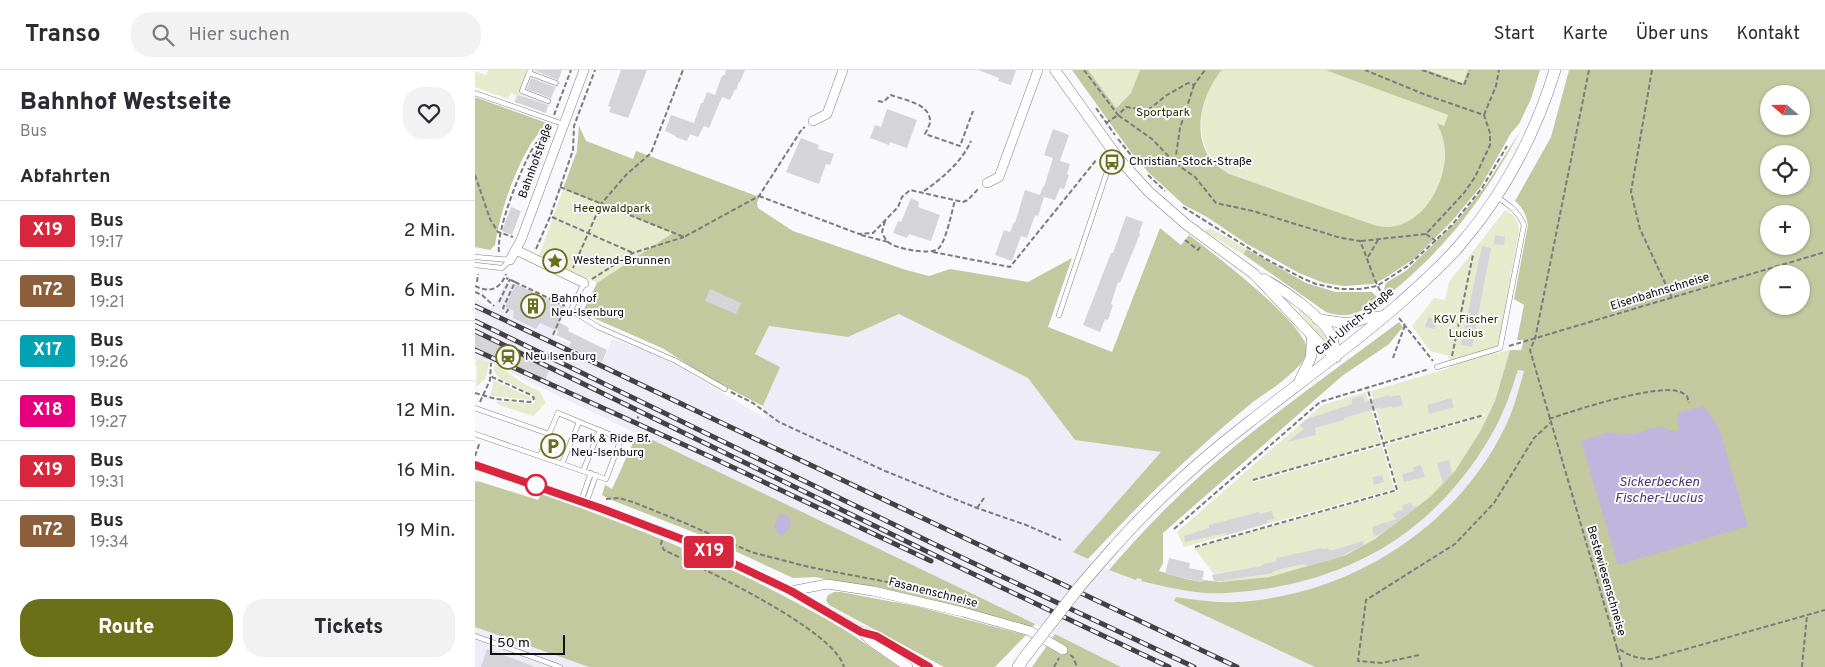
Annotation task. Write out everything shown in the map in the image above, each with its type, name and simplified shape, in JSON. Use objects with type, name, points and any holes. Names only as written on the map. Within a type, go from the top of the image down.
[{"type":"main road","name":"Carl-Ulrich-Straße","points":[[1021,662],[1062,608],[1114,547],[1155,505],[1194,468],[1247,423],[1336,356],[1385,316],[1436,270],[1459,246],[1497,197],[1531,137],[1547,98],[1555,70]]},
{"type":"street","name":"Bahnhofstraße","points":[[510,260],[521,240],[584,70]]},
{"type":"street","points":[[813,121],[827,114],[843,70]]},
{"type":"street","points":[[987,183],[999,177],[1038,70]]},
{"type":"street","points":[[1055,70],[1118,158],[1149,192],[1171,212],[1254,274],[1300,302],[1317,319],[1332,339],[1336,356]]},
{"type":"street","points":[[516,250],[584,283]]},
{"type":"street","points":[[1254,274],[1321,345],[1336,356]]},
{"type":"street","points":[[1317,319],[1344,324],[1366,318],[1385,316]]},
{"type":"street","points":[[1298,384],[1311,358],[1312,335]]},
{"type":"street","points":[[475,465],[600,508],[684,540],[791,591],[861,632],[872,642],[909,667]]},
{"type":"street","name":"Fasanenschneise","points":[[791,591],[827,584],[873,591],[963,612],[1030,631],[1062,653]]},
{"type":"street","points":[[861,632],[876,636],[929,667]]},
{"type":"street","points":[[1010,667],[1021,662]]},
{"type":"lane","points":[[548,101],[522,91],[530,71],[556,83]]},
{"type":"lane","points":[[475,93],[563,124]]},
{"type":"lane","points":[[1059,315],[1107,172],[1118,158]]},
{"type":"lane","points":[[1437,367],[1501,348],[1524,225],[1512,207],[1497,197]]},
{"type":"lane","points":[[475,257],[510,260]]},
{"type":"lane","points":[[475,265],[502,268],[510,260]]},
{"type":"lane","points":[[584,283],[571,310],[598,327],[676,361],[725,389]]},
{"type":"lane","points":[[475,408],[549,434]]},
{"type":"lane","points":[[475,434],[606,479],[621,438],[558,413],[540,456]]},
{"type":"lane","points":[[562,464],[579,422]]},
{"type":"lane","points":[[583,471],[600,430]]},
{"type":"lane","points":[[583,502],[593,474]]},
{"type":"lane","points":[[475,636],[561,667]]},
{"type":"path","points":[[510,260],[500,254],[501,232],[515,188],[528,159],[552,120],[571,70]]},
{"type":"path","points":[[535,251],[573,150],[575,126],[595,70]]},
{"type":"path","points":[[569,276],[601,204],[626,175],[651,153],[683,70]]},
{"type":"path","points":[[1084,70],[1117,115],[1152,139],[1175,163],[1195,177],[1216,203],[1253,210],[1341,238],[1360,241],[1426,234],[1434,228],[1464,193],[1475,178],[1491,145],[1490,133],[1483,114],[1496,86],[1499,70]]},
{"type":"path","points":[[1175,163],[1182,120],[1194,85],[1205,70]]},
{"type":"path","points":[[1365,70],[1426,96],[1483,114]]},
{"type":"path","points":[[1422,70],[1464,85],[1470,70]]},
{"type":"path","name":"Bestewiesenschneise","points":[[1589,70],[1535,339],[1530,350],[1617,648],[1639,659],[1651,659],[1825,610]]},
{"type":"path","points":[[1651,70],[1631,192],[1640,229],[1672,298]]},
{"type":"path","points":[[1097,129],[1126,107],[1148,110],[1167,95],[1188,83],[1194,85]]},
{"type":"path","points":[[878,101],[883,102],[891,95],[924,108],[928,113],[930,122],[925,134],[960,146],[973,110]]},
{"type":"path","points":[[1096,108],[1143,169]]},
{"type":"path","points":[[584,283],[633,254],[684,237],[759,196],[802,129],[813,121]]},
{"type":"path","points":[[924,192],[937,182],[965,154],[971,141]]},
{"type":"path","points":[[1180,205],[1266,259],[1304,279],[1316,284],[1340,289],[1361,289],[1377,286],[1409,266],[1436,241],[1452,225],[1482,188],[1507,146]]},
{"type":"path","points":[[886,219],[882,232],[893,246],[1010,267],[1097,159]]},
{"type":"path","points":[[1148,174],[1169,195]]},
{"type":"path","points":[[475,175],[489,219],[498,232],[521,240]]},
{"type":"path","points":[[859,234],[873,233],[898,207],[906,192],[914,189],[963,202],[968,200],[975,190],[987,183]]},
{"type":"path","points":[[560,188],[684,237]]},
{"type":"path","points":[[759,196],[859,234],[888,242]]},
{"type":"path","points":[[933,252],[941,245],[955,200]]},
{"type":"path","points":[[552,217],[633,254]]},
{"type":"path","points":[[1426,234],[1436,241]]},
{"type":"path","points":[[1368,257],[1378,239]]},
{"type":"path","points":[[1360,241],[1368,257],[1377,286],[1384,298]]},
{"type":"path","name":"Eisenbahnschneise","points":[[1501,348],[1825,252]]},
{"type":"path","points":[[1451,363],[1473,255]]},
{"type":"path","points":[[477,282],[478,274]]},
{"type":"path","points":[[475,286],[491,291],[499,286],[505,278],[510,279],[566,306],[553,336]]},
{"type":"path","points":[[499,302],[510,279]]},
{"type":"path","points":[[506,313],[508,310],[503,308],[515,282]]},
{"type":"path","points":[[475,292],[482,295],[494,306]]},
{"type":"path","points":[[1174,529],[1319,402],[1437,367],[1401,320]]},
{"type":"path","points":[[1393,358],[1405,325]]},
{"type":"path","points":[[481,401],[490,376],[491,363]]},
{"type":"path","points":[[475,393],[497,399],[533,401],[531,395],[490,376]]},
{"type":"path","points":[[1195,546],[1397,490],[1367,387]]},
{"type":"path","points":[[725,389],[753,403],[779,422],[824,444],[885,471],[1061,540]]},
{"type":"path","points":[[1549,419],[1624,398],[1664,390],[1678,391],[1687,396],[1689,404]]},
{"type":"path","points":[[1253,480],[1484,415]]},
{"type":"path","points":[[1419,655],[1381,663],[1358,661],[1365,600],[1455,544],[1494,503],[1534,438],[1550,423]]},
{"type":"path","points":[[475,456],[482,436]]},
{"type":"path","points":[[600,508],[603,500],[619,498],[685,523],[751,552],[809,567],[903,585],[920,593]]},
{"type":"path","points":[[977,508],[984,498]]},
{"type":"path","points":[[661,541],[661,547],[664,550],[716,575],[810,629],[833,648],[844,667]]},
{"type":"path","points":[[1802,667],[1807,615]]},
{"type":"path","points":[[1617,648],[1622,667]]},
{"type":"path","points":[[1054,667],[1062,653]]},
{"type":"path","points":[[1381,663],[1383,667]]},
{"type":"shaded area","points":[[527,70],[562,70],[546,113],[515,102]]},
{"type":"shaded area","points":[[506,281],[564,307],[553,336],[604,360],[612,339],[646,351],[676,365],[766,419],[763,406],[780,367],[755,354],[769,326],[848,337],[899,314],[1028,378],[1075,440],[1162,452],[1074,552],[1109,570],[1136,579],[1137,577],[1175,589],[1206,593],[1235,593],[1285,585],[1331,573],[1369,557],[1405,533],[1435,508],[1461,480],[1482,452],[1511,392],[1517,370],[1524,371],[1518,394],[1506,425],[1488,456],[1467,486],[1441,514],[1411,540],[1373,564],[1334,581],[1287,596],[1236,602],[1205,601],[1176,597],[1175,601],[1315,667],[1121,667],[488,362],[479,358],[475,364],[475,298],[493,308]]},
{"type":"shaded area","points":[[475,627],[589,667],[475,667]]},
{"type":"green space","points":[[488,70],[527,70],[515,102],[516,95],[511,93],[508,99],[475,87],[475,71],[486,75]]},
{"type":"green space","name":"Sportpark","points":[[1072,70],[1088,70],[1116,108],[1131,93],[1140,70],[1222,70],[1205,99],[1201,122],[1203,145],[1208,155],[1220,168],[1229,174],[1374,225],[1389,227],[1413,219],[1437,189],[1444,165],[1445,153],[1444,141],[1437,123],[1444,126],[1448,115],[1325,70],[1427,70],[1463,83],[1468,70],[1540,70],[1531,99],[1519,124],[1511,133],[1481,186],[1452,221],[1414,259],[1385,278],[1373,284],[1344,286],[1324,283],[1299,273],[1247,244],[1207,217],[1184,205],[1149,173],[1130,151]]},
{"type":"green space","points":[[1088,70],[1140,70],[1131,93],[1116,108]]},
{"type":"green space","points":[[1222,70],[1325,70],[1448,115],[1444,126],[1437,124],[1443,138],[1444,165],[1441,178],[1430,201],[1412,219],[1401,224],[1389,227],[1374,225],[1244,181],[1226,173],[1211,158],[1205,146],[1201,120],[1207,94]]},
{"type":"green space","points":[[1427,70],[1468,70],[1463,84]]},
{"type":"green space","points":[[1569,70],[1825,70],[1825,667],[1315,667],[1174,601],[1176,597],[1236,602],[1278,597],[1319,586],[1358,571],[1395,550],[1429,525],[1459,495],[1485,462],[1506,425],[1511,412],[1524,371],[1518,370],[1505,407],[1494,430],[1461,480],[1438,505],[1414,526],[1388,545],[1360,560],[1330,573],[1298,582],[1264,589],[1227,593],[1188,591],[1141,581],[1142,579],[1137,578],[1136,580],[1109,570],[1166,509],[1225,454],[1399,322],[1403,327],[1389,344],[1342,376],[1163,533],[1163,563],[1159,571],[1202,582],[1203,580],[1220,582],[1269,577],[1346,555],[1375,539],[1430,497],[1455,471],[1481,430],[1495,401],[1510,350],[1521,350],[1524,340],[1517,340],[1524,305],[1514,299],[1528,225],[1524,212],[1515,201],[1551,137]]},
{"type":"green space","points":[[475,97],[547,123],[532,142],[519,166],[504,206],[495,245],[490,250],[475,247]]},
{"type":"green space","name":"Heegwaldpark","points":[[579,126],[586,141],[633,159],[636,151],[759,197],[758,208],[776,220],[674,233],[597,283],[539,256],[577,151]]},
{"type":"green space","points":[[579,126],[586,141],[633,159],[636,151],[759,197],[758,208],[793,231],[906,270],[929,276],[950,269],[1028,282],[1072,258],[1048,327],[1112,352],[1160,228],[1181,245],[1189,235],[1256,289],[1292,323],[1303,338],[1307,350],[1305,357],[1285,379],[1231,420],[1189,458],[1088,559],[1073,552],[1161,452],[1075,440],[1028,378],[899,314],[848,337],[769,326],[755,354],[780,367],[763,406],[714,381],[662,348],[582,313],[597,283],[673,233],[563,189],[577,151]]},
{"type":"green space","points":[[1521,130],[1493,178],[1447,240],[1429,259],[1387,296],[1384,289],[1386,283],[1407,270],[1456,222],[1486,185]]},
{"type":"green space","name":"KGV Fischer Lucius","points":[[1505,210],[1515,218],[1519,230],[1497,353],[1510,350],[1495,401],[1481,430],[1455,471],[1431,497],[1375,539],[1346,555],[1269,577],[1220,582],[1194,548],[1399,491],[1386,445],[1485,416],[1484,414],[1385,442],[1371,391],[1450,368],[1449,356],[1430,351],[1412,326],[1434,298],[1445,300],[1449,282]]},
{"type":"green space","points":[[1210,228],[1247,249],[1243,254],[1230,247],[1205,231]]},
{"type":"green space","points":[[1247,249],[1306,283],[1336,292],[1372,292],[1380,300],[1348,315],[1326,312],[1243,254]]},
{"type":"green space","points":[[1300,309],[1324,334],[1327,343],[1320,339],[1299,311]]},
{"type":"green space","points":[[479,358],[489,362],[486,378],[476,387],[477,367],[475,364]]},
{"type":"green space","points":[[495,365],[528,386],[540,391],[546,404],[533,416],[499,405],[496,401],[532,404],[535,402],[535,398],[532,394],[499,378],[494,371]]},
{"type":"green space","points":[[493,380],[530,397],[531,400],[491,396]]},
{"type":"green space","points":[[1366,392],[1381,443],[1253,480],[1254,482],[1382,446],[1394,489],[1184,547],[1177,532],[1322,405]]},
{"type":"green space","points":[[640,434],[1035,624],[1031,629],[886,591],[815,577],[793,578],[698,534],[609,499],[602,495],[605,485],[612,489],[634,441]]},
{"type":"green space","points":[[475,481],[538,500],[541,494],[687,550],[792,600],[845,630],[899,667],[589,667],[475,627]]},
{"type":"green space","points":[[834,592],[915,606],[1026,635],[995,667],[944,667],[829,605],[826,600],[828,595]]},
{"type":"green space","points":[[1055,634],[1121,667],[1032,667]]},
{"type":"water","name":"Sickerbecken Fischer-Lucius","points":[[1704,406],[1719,428],[1748,526],[1618,565],[1581,441],[1610,432],[1621,435],[1627,433],[1635,434],[1648,429],[1664,427],[1672,431],[1679,431],[1677,423],[1679,412]]},
{"type":"water","points":[[784,514],[791,520],[790,528],[782,536],[778,534],[774,526],[779,515]]},
{"type":"building","points":[[534,70],[562,70],[558,80]]},
{"type":"building","points":[[621,70],[647,70],[628,118],[609,112],[611,107],[608,106]]},
{"type":"building","points":[[726,70],[745,70],[730,100],[722,97],[709,128],[704,126],[698,137],[690,134],[687,141],[665,131],[671,115],[694,123],[707,92],[715,95]]},
{"type":"building","points":[[978,70],[1016,70],[1011,85],[998,81],[999,78]]},
{"type":"building","points":[[531,78],[555,87],[551,98],[527,89]]},
{"type":"building","points":[[518,95],[548,105],[546,113],[515,102]]},
{"type":"building","points":[[887,109],[917,120],[907,148],[890,142],[889,145],[870,138],[875,125],[881,127]]},
{"type":"building","points":[[1053,129],[1069,135],[1060,161],[1070,164],[1067,174],[1069,175],[1064,189],[1060,188],[1055,200],[1044,197],[1038,216],[1035,215],[1027,238],[1021,236],[1012,261],[995,255],[1004,230],[1010,232],[1015,223],[1025,190],[1040,195],[1044,187],[1053,158],[1044,155]]},
{"type":"building","points":[[801,138],[819,145],[818,149],[834,154],[830,165],[826,164],[819,184],[786,172]]},
{"type":"building","points":[[911,198],[919,202],[918,207],[940,215],[931,241],[909,234],[907,238],[893,233],[898,221],[901,222]]},
{"type":"building","points":[[511,207],[521,211],[512,235],[502,231]]},
{"type":"building","points":[[1126,216],[1143,222],[1120,283],[1118,282],[1108,320],[1105,319],[1100,332],[1083,325]]},
{"type":"building","points":[[1495,235],[1505,237],[1504,245],[1494,244]]},
{"type":"building","points":[[1482,246],[1491,248],[1472,347],[1461,345]]},
{"type":"building","name":"Bahnhof Neu-Isenburg","points":[[516,284],[564,307],[559,322],[569,328],[568,331],[607,350],[602,362],[569,347],[571,342],[556,335],[558,331],[540,323],[536,329],[513,318],[514,311],[505,307]]},
{"type":"building","points":[[710,289],[741,303],[736,314],[705,301]]},
{"type":"building","points":[[1428,317],[1437,320],[1435,329],[1425,327]]},
{"type":"building","points":[[475,333],[550,369],[545,380],[475,348]]},
{"type":"building","points":[[1389,395],[1389,397],[1400,395],[1403,405],[1381,409],[1381,407],[1344,418],[1344,420],[1315,428],[1316,435],[1287,442],[1304,429],[1300,425],[1307,419],[1352,404],[1352,399],[1363,396],[1365,402]]},
{"type":"building","points":[[1451,398],[1454,407],[1429,414],[1427,405]]},
{"type":"building","points":[[1449,460],[1452,474],[1443,484],[1437,463]]},
{"type":"building","points":[[1421,465],[1425,477],[1404,482],[1402,474],[1414,471],[1413,467]]},
{"type":"building","points":[[1382,475],[1384,482],[1374,485],[1372,477]]},
{"type":"building","points":[[1410,503],[1414,507],[1418,506],[1381,534],[1374,536],[1372,527],[1396,519],[1392,514],[1403,510],[1402,505]]},
{"type":"building","points":[[1272,511],[1274,519],[1267,520],[1268,523],[1227,535],[1226,533],[1185,542],[1184,536],[1209,528],[1209,525],[1259,512],[1260,514]]},
{"type":"building","points":[[1363,541],[1364,545],[1335,559],[1310,565],[1304,564],[1273,573],[1214,582],[1212,575],[1263,566],[1263,564],[1277,561],[1276,558],[1322,548],[1333,550]]},
{"type":"building","points":[[1169,558],[1190,563],[1189,568],[1204,571],[1202,582],[1165,574]]},
{"type":"building","points":[[487,649],[533,666],[533,667],[481,667]]},
{"type":"railway","points":[[475,306],[1237,667]]},
{"type":"railway","points":[[475,321],[969,561],[1194,667]]},
{"type":"railway","points":[[475,331],[965,570],[1169,667]]},
{"type":"railway","points":[[475,350],[713,458],[931,561]]},
{"type":"bus line","name":"X19","points":[[475,465],[536,485],[684,540],[791,591],[861,632],[876,636],[929,667]]},
{"type":"place","name":"Christian-Stock-Straße","points":[[1112,162]]},
{"type":"place","name":"Westend-Brunnen","points":[[555,261]]},
{"type":"place","name":"Bahnhof Neu-Isenburg","points":[[533,306]]},
{"type":"place","name":"Neu Isenburg","points":[[508,357]]},
{"type":"place","name":"Park & Ride Bf. Neu-Isenburg","points":[[553,446]]}]
